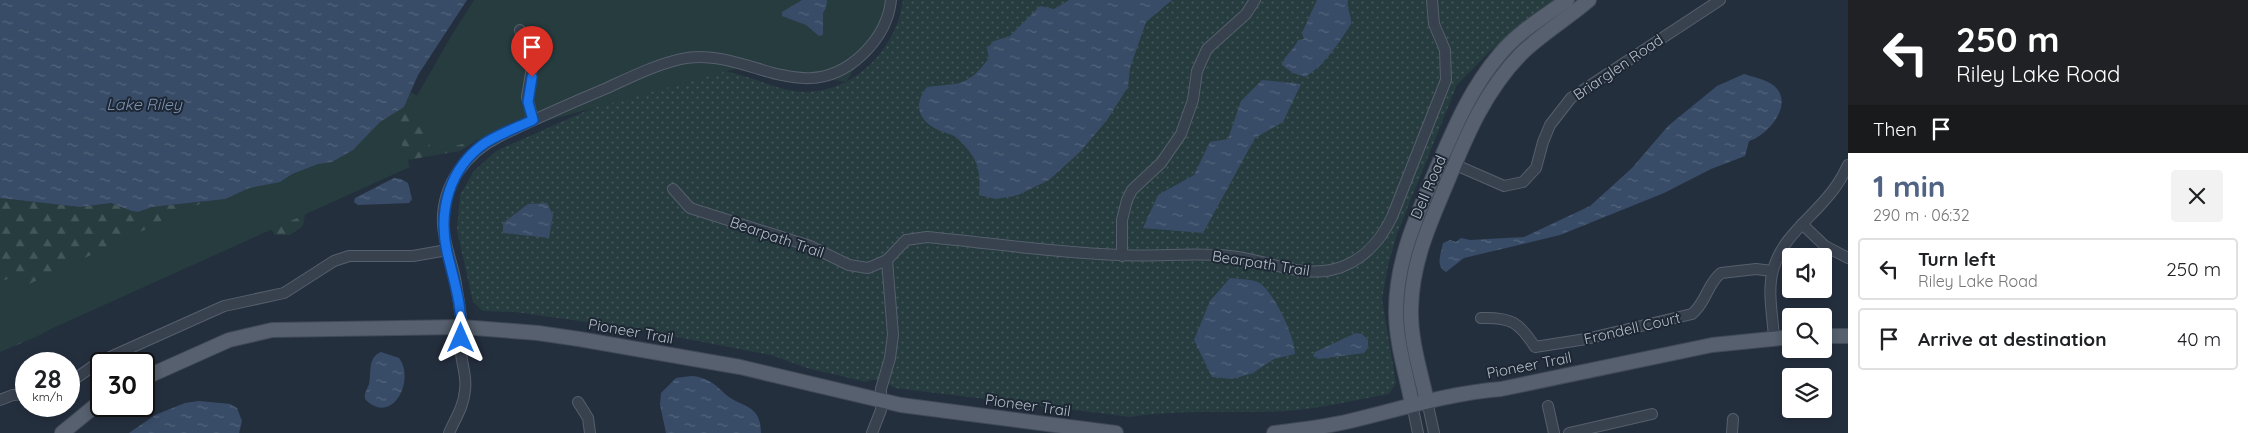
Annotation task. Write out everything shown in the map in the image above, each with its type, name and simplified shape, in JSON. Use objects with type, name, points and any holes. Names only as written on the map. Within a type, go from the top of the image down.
[{"type":"main road","name":"Dell Road","points":[[1412,404],[1396,324],[1398,277],[1406,244],[1465,104],[1491,66],[1520,34],[1567,0]]},
{"type":"main road","name":"Dell Road","points":[[1427,401],[1411,317],[1416,260],[1425,235],[1480,108],[1499,79],[1522,53],[1589,0]]},
{"type":"main road","name":"Pioneer Trail","points":[[155,373],[229,340],[272,330],[462,327],[549,334],[710,361],[881,401],[1116,433]]},
{"type":"main road","points":[[1832,336],[1848,336]]},
{"type":"main road","name":"Pioneer Trail","points":[[1274,433],[1341,423],[1412,404],[1475,391],[1501,389],[1712,345],[1782,338]]},
{"type":"main road","points":[[62,433],[90,410]]},
{"type":"street","points":[[449,433],[464,400],[466,388],[460,350],[462,327],[455,278],[447,250],[443,224],[445,202],[451,185],[463,164],[486,143],[533,120],[651,68],[684,58],[719,59],[792,78],[810,79],[826,76],[857,60],[868,49],[886,20],[891,0]]},
{"type":"street","points":[[1122,256],[1122,220],[1127,200],[1132,190],[1161,163],[1181,134],[1193,100],[1198,71],[1207,49],[1246,14],[1255,0]]},
{"type":"street","name":"Bearpath Trail","points":[[673,189],[690,208],[810,246],[849,265],[868,268],[887,260],[906,240],[927,237],[1122,256],[1188,254],[1232,256],[1259,260],[1301,271],[1333,270],[1362,256],[1385,232],[1446,80],[1445,50],[1434,24],[1432,0]]},
{"type":"street","name":"Briarglen Road","points":[[1441,159],[1504,186],[1523,182],[1536,168],[1550,125],[1571,98],[1720,0]]},
{"type":"street","points":[[520,30],[532,67],[528,102],[533,120]]},
{"type":"street","points":[[1774,338],[1770,304],[1772,271],[1784,247],[1802,224],[1834,190],[1848,165]]},
{"type":"street","points":[[1802,224],[1825,246],[1848,258]]},
{"type":"street","points":[[80,375],[99,362],[224,306],[284,293],[334,261],[349,256],[413,256],[447,250]]},
{"type":"street","points":[[872,433],[881,410],[882,381],[890,358],[893,335],[887,260]]},
{"type":"street","name":"Frondell Court","points":[[1481,318],[1499,318],[1513,321],[1524,330],[1535,346],[1562,343],[1692,314],[1702,303],[1712,282],[1721,273],[1756,269],[1772,271]]},
{"type":"street","points":[[0,400],[15,395]]},
{"type":"street","name":"Dell Road","points":[[1427,401],[1434,433]]},
{"type":"street","points":[[578,402],[588,418],[590,433]]},
{"type":"street","name":"Dell Road","points":[[1412,404],[1418,433]]},
{"type":"street","points":[[1548,406],[1554,433]]},
{"type":"street","points":[[1569,433],[1652,414]]},
{"type":"street","points":[[1732,433],[1733,419]]},
{"type":"green space","points":[[474,0],[885,0],[886,20],[846,82],[746,66],[433,152],[411,106]]},
{"type":"green space","points":[[903,0],[1556,0],[1490,51],[1457,85],[1397,234],[1388,266],[1382,299],[1396,383],[1389,394],[1287,411],[1189,412],[1131,417],[895,388],[877,380],[866,382],[807,368],[771,355],[629,328],[515,312],[483,311],[473,302],[457,230],[460,195],[474,171],[496,151],[660,77],[692,72],[719,71],[734,73],[788,90],[809,92],[829,89],[848,81],[864,70],[879,55],[890,39],[898,20]]},
{"type":"green space","points":[[411,92],[485,135],[460,151],[395,162],[305,214],[303,226],[290,235],[275,235],[267,223],[102,301],[38,336],[0,352],[0,198],[80,207],[111,203],[138,212],[152,207],[201,202],[212,199],[380,122],[404,107]]},
{"type":"green space","points":[[391,114],[410,167],[0,352],[0,282],[20,274],[25,286]]},
{"type":"water","name":"Lake Riley","points":[[0,0],[467,0],[418,75],[404,107],[380,122],[353,150],[332,162],[318,164],[292,174],[280,182],[249,188],[225,199],[152,207],[138,212],[111,203],[80,207],[0,198]]},
{"type":"water","points":[[802,0],[827,0],[823,13],[823,35],[819,36],[806,25],[782,16],[782,12]]},
{"type":"water","points":[[1069,0],[1172,0],[1146,22],[1130,68],[1128,87],[1107,120],[1080,152],[1049,180],[1018,195],[996,199],[979,195],[979,171],[974,159],[957,138],[938,130],[926,122],[920,112],[920,100],[927,87],[956,84],[969,79],[989,58],[987,48],[994,41],[1010,36],[1040,6],[1054,9]]},
{"type":"water","points":[[1317,0],[1348,0],[1351,24],[1319,67],[1305,77],[1293,73],[1282,65],[1298,40],[1304,39],[1302,33]]},
{"type":"water","points":[[1744,74],[1773,85],[1779,92],[1782,100],[1777,118],[1764,132],[1749,141],[1745,156],[1711,169],[1664,193],[1560,235],[1464,258],[1446,272],[1441,266],[1440,259],[1443,243],[1450,240],[1456,242],[1461,238],[1470,240],[1524,237],[1590,206],[1632,168],[1668,126],[1717,86]]},
{"type":"water","points":[[1262,80],[1301,84],[1283,122],[1255,138],[1203,233],[1143,228],[1158,195],[1194,175],[1210,142],[1228,139],[1241,101]]},
{"type":"water","points":[[394,178],[408,183],[412,199],[409,203],[358,205],[354,202],[355,198]]},
{"type":"water","points":[[547,203],[553,215],[549,238],[503,233],[503,223],[528,204]]},
{"type":"water","points":[[1230,278],[1258,282],[1271,295],[1288,326],[1295,354],[1274,359],[1253,373],[1232,379],[1212,377],[1194,340],[1210,301]]},
{"type":"water","points":[[1356,333],[1362,334],[1368,340],[1368,348],[1364,353],[1319,359],[1313,356],[1315,352]]},
{"type":"water","points":[[381,352],[399,358],[404,367],[405,378],[403,388],[398,397],[392,404],[384,408],[375,406],[365,399],[372,362]]},
{"type":"water","points":[[691,376],[709,381],[730,398],[753,411],[760,423],[761,433],[666,433],[660,405],[661,393],[676,378]]},
{"type":"water","points":[[199,401],[230,404],[237,408],[242,421],[239,433],[129,433],[152,417],[155,417],[155,415],[185,403]]},
{"type":"route","points":[[461,338],[461,313],[455,278],[447,252],[443,224],[445,202],[451,185],[463,164],[474,152],[486,143],[533,120],[528,102],[532,77]]}]
